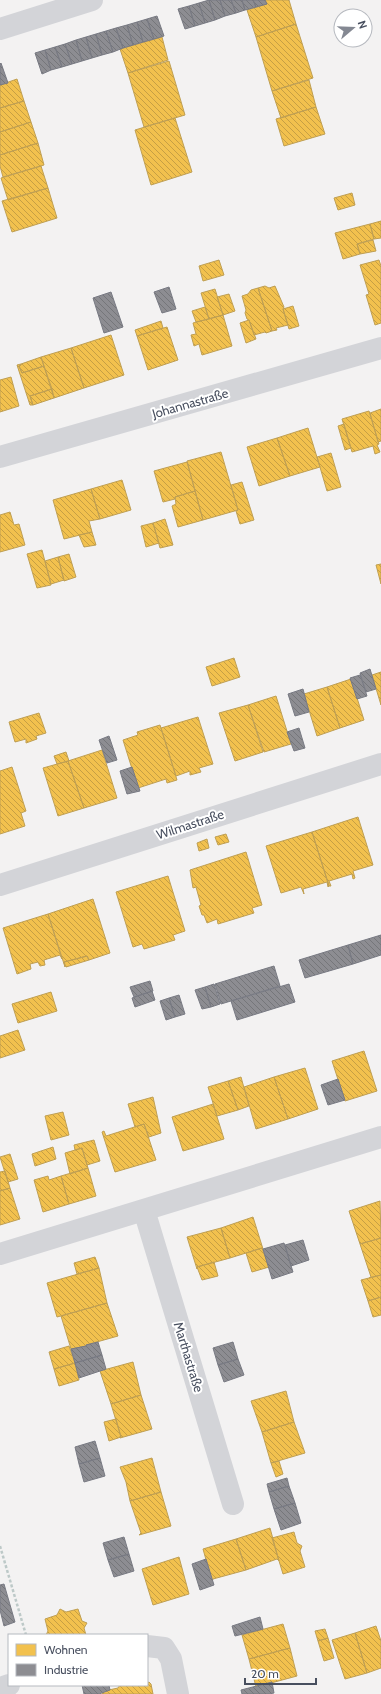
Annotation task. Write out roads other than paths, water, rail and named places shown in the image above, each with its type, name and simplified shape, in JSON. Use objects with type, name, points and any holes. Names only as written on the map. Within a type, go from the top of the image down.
[{"type":"street","points":[[0,29],[92,0]]},
{"type":"street","name":"Johannastraße","points":[[0,457],[381,348]]},
{"type":"street","name":"Wilmastraße","points":[[0,885],[381,764]]},
{"type":"street","points":[[0,1254],[381,1137]]},
{"type":"street","name":"Marthastraße","points":[[144,1210],[233,1504]]},
{"type":"street","points":[[148,1646],[164,1648],[172,1659],[178,1694]]}]
